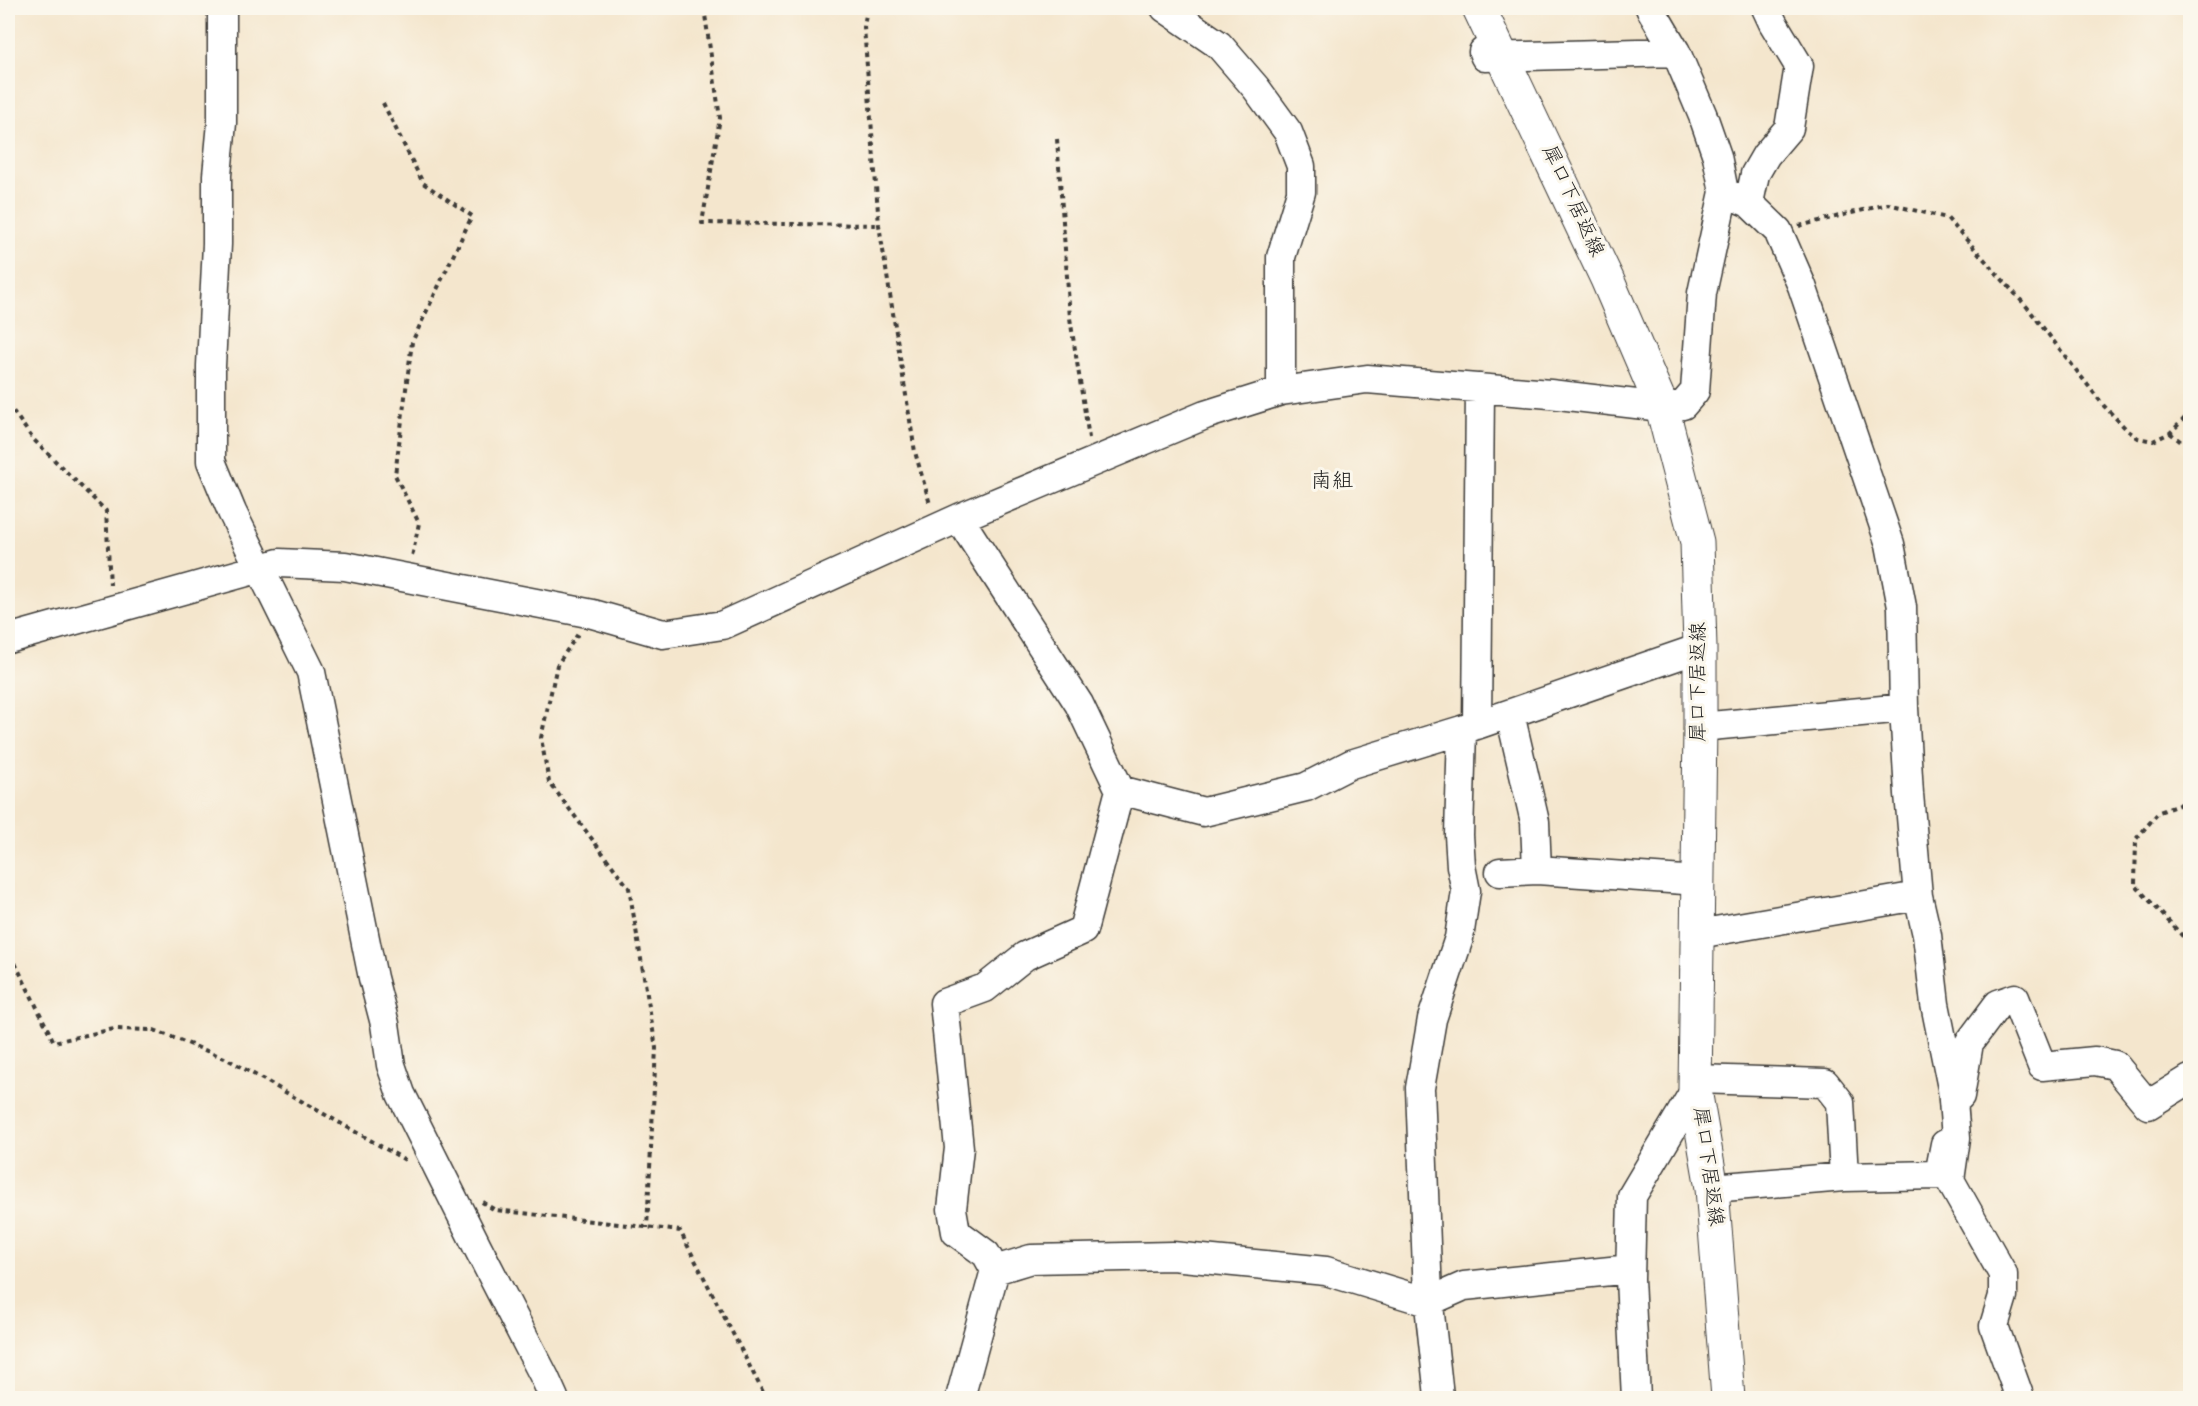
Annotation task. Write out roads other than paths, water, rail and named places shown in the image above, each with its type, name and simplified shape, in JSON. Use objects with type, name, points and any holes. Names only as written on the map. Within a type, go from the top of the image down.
[{"type":"main road","name":"犀口下居返線","points":[[1479,8],[1607,279],[1662,406],[1696,542],[1700,727],[1695,1085],[1712,1188],[1728,1398]]},
{"type":"street","points":[[222,8],[222,123],[217,175],[217,244],[211,366],[211,461],[232,512],[269,566],[311,672],[373,978],[385,1024],[391,1065],[401,1094],[554,1398]]},
{"type":"street","points":[[1165,8],[1227,53],[1288,132],[1301,166],[1301,192],[1281,256],[1281,392]]},
{"type":"street","points":[[1463,8],[1485,57],[1676,52]]},
{"type":"street","points":[[8,639],[269,566],[345,566],[593,614],[663,634],[723,625],[948,523],[1205,415],[1281,392],[1367,379],[1662,406],[1683,405],[1695,391],[1702,294],[1724,192],[1717,156],[1676,52],[1650,8]]},
{"type":"street","points":[[1749,203],[1755,174],[1766,155],[1789,128],[1799,66],[1766,8]]},
{"type":"street","points":[[1724,192],[1749,203],[1778,231],[1802,286],[1890,544],[1902,607],[1904,708],[1918,896],[1927,935],[1935,1004],[1954,1114],[1956,1138],[1950,1180],[2003,1274],[2003,1296],[1994,1326],[2020,1398]]},
{"type":"street","points":[[1436,1398],[1428,1302],[1420,1088],[1432,1019],[1459,938],[1466,891],[1461,866],[1459,835],[1469,727],[1480,388]]},
{"type":"street","points":[[948,523],[1079,704],[1120,790],[1083,930],[1025,956],[985,987],[944,1003],[959,1148],[952,1209],[956,1232],[986,1254],[995,1270],[960,1398]]},
{"type":"street","points":[[1120,790],[1204,812],[1306,787],[1351,764],[1510,714],[1700,648]]},
{"type":"street","points":[[1700,727],[1904,708]]},
{"type":"street","points":[[1510,714],[1534,822],[1537,870]]},
{"type":"street","points":[[1500,872],[1537,870],[1699,881]]},
{"type":"street","points":[[1698,934],[1918,896]]},
{"type":"street","points":[[1712,1188],[1844,1177],[1939,1175],[1969,1043],[1998,1004],[2015,998],[2042,1066],[2095,1061],[2115,1065],[2148,1105],[2190,1079]]},
{"type":"street","points":[[1635,1398],[1630,1269],[1632,1196],[1695,1085],[1825,1083],[1840,1102],[1844,1177]]},
{"type":"street","points":[[995,1270],[1031,1259],[1172,1256],[1326,1271],[1428,1302],[1464,1286],[1630,1269]]},
{"type":"district","name":"南組","points":[[1332,483]]}]
